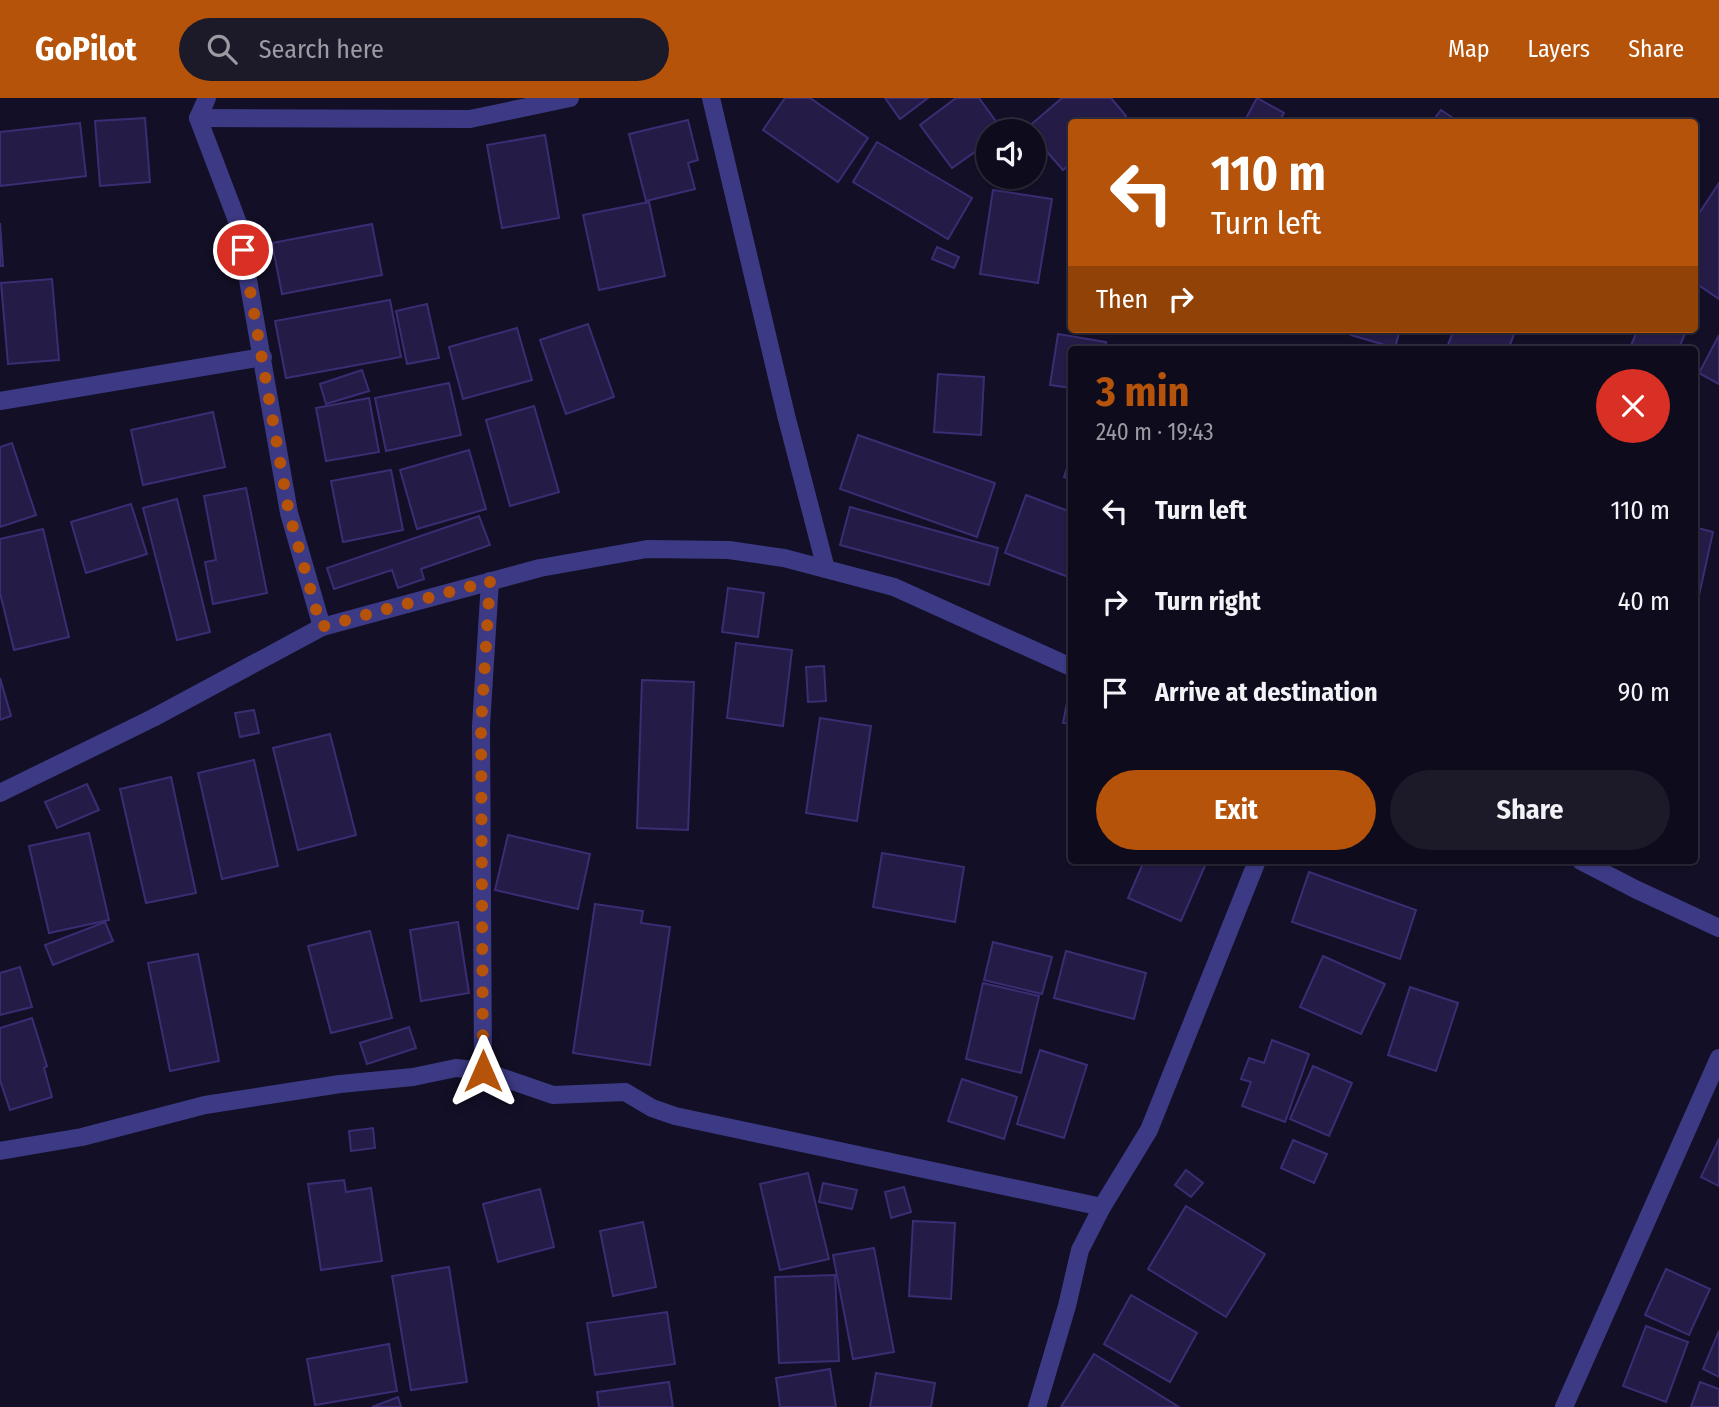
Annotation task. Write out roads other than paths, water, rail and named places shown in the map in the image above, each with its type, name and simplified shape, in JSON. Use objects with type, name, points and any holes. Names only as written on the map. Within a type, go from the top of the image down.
[{"type":"street","points":[[207,98],[198,118],[238,223],[289,513],[321,627]]},
{"type":"street","points":[[198,118],[470,120],[570,98]]},
{"type":"street","points":[[710,98],[786,415],[827,569]]},
{"type":"street","points":[[0,401],[263,357]]},
{"type":"street","points":[[0,793],[153,718],[321,627],[540,568],[647,549],[729,550],[784,558],[894,587],[1068,666]]},
{"type":"street","points":[[483,1071],[481,726],[490,581]]},
{"type":"street","points":[[1037,1407],[1067,1306],[1080,1250],[1102,1207],[1149,1130],[1256,864]]},
{"type":"street","points":[[1586,864],[1719,928]]},
{"type":"street","points":[[1564,1407],[1719,1058]]},
{"type":"street","points":[[0,1151],[82,1137],[205,1105],[340,1084],[413,1077],[456,1068],[483,1071],[552,1095],[625,1092],[652,1108],[675,1116],[1102,1207]]}]
